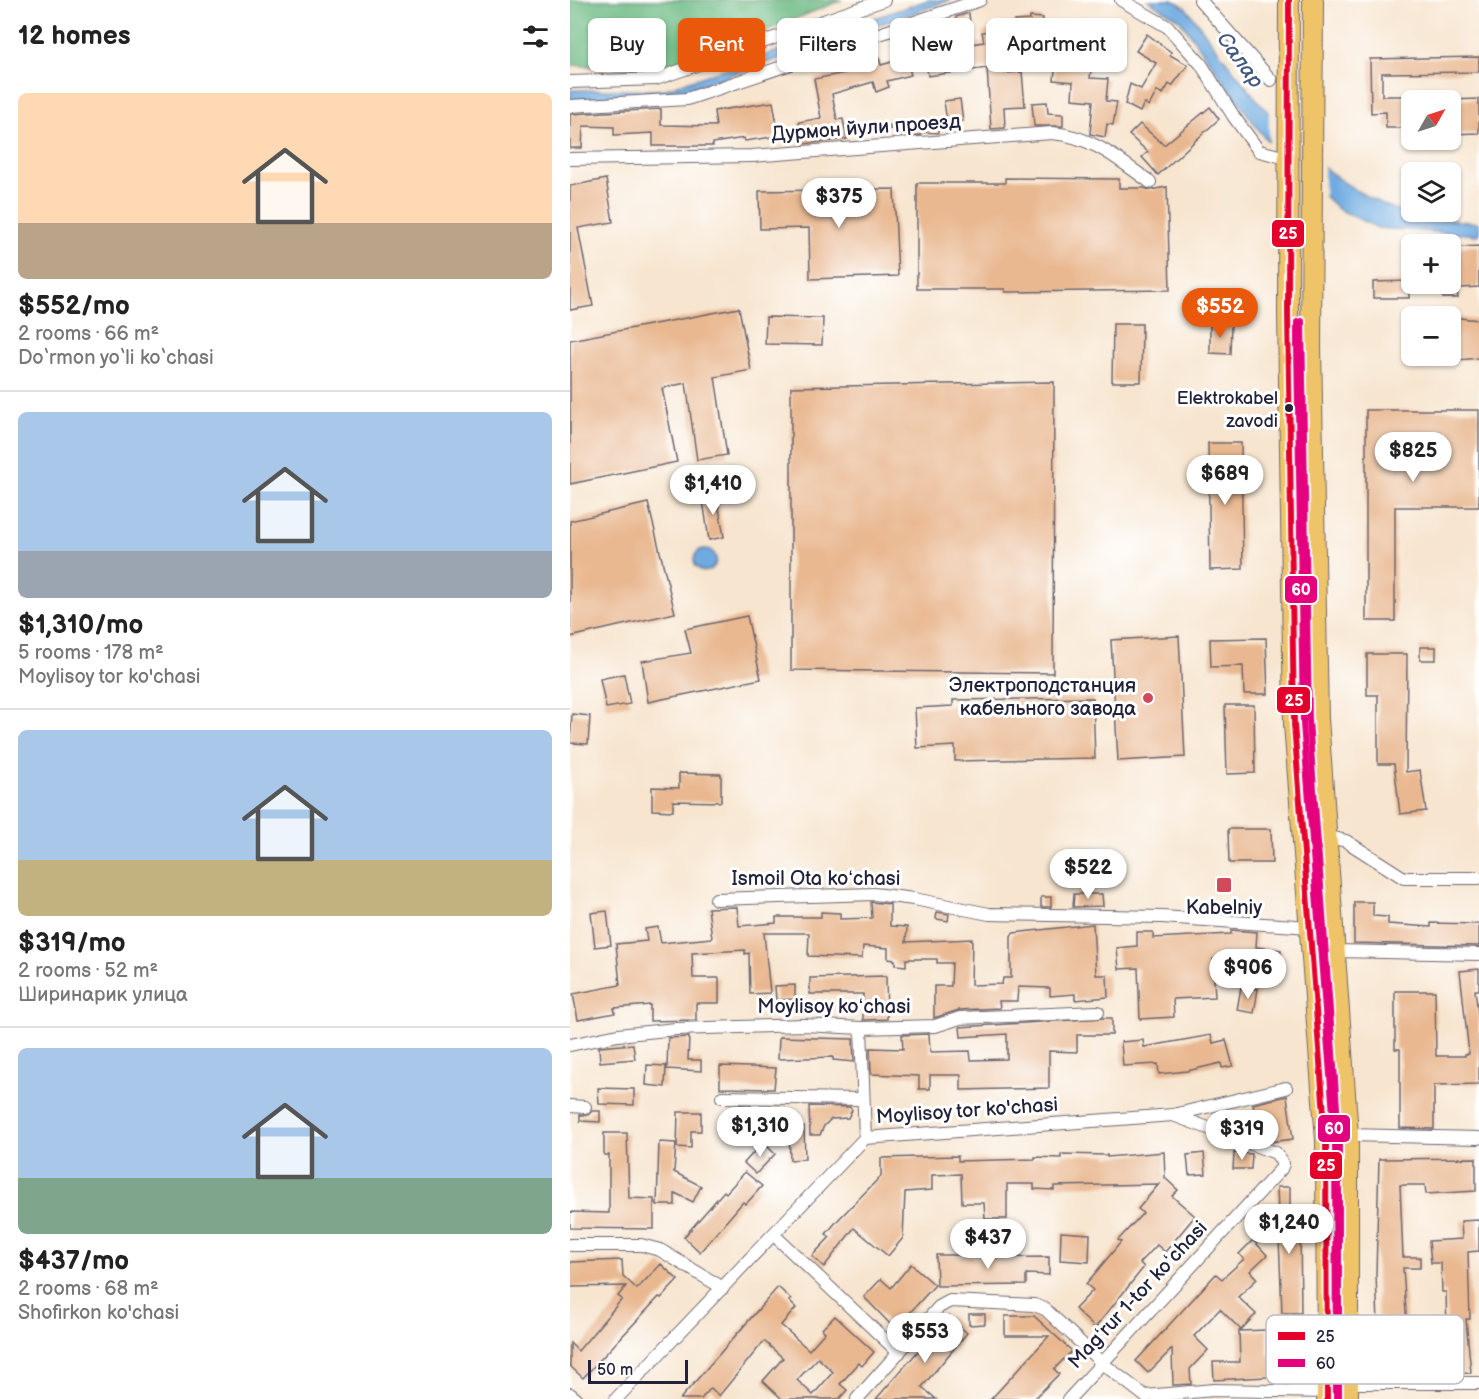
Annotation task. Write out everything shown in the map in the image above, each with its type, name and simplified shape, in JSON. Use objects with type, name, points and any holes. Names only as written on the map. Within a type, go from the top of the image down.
[{"type":"main road","points":[[1288,0],[1287,241],[1294,724],[1326,1140],[1327,1315]]},
{"type":"main road","points":[[1313,0],[1310,242],[1318,719],[1348,1135],[1348,1315]]},
{"type":"main road","points":[[1288,314],[1311,312]]},
{"type":"main road","points":[[1327,1396],[1348,1391]]},
{"type":"street","points":[[570,82],[656,79],[884,0]]},
{"type":"street","points":[[570,106],[687,99],[980,0]]},
{"type":"street","points":[[1121,0],[1168,27],[1201,64],[1234,117],[1259,151],[1287,158]]},
{"type":"street","points":[[1200,0],[1271,80]]},
{"type":"street","name":"Дурмон йули проезд","points":[[570,159],[752,156],[1052,133],[1077,136],[1089,141],[1150,182]]},
{"type":"street","points":[[1326,836],[1346,841],[1404,878],[1479,878]]},
{"type":"street","name":"Ismoil Ota koʻchasi","points":[[716,899],[874,894],[914,899],[988,914],[1162,917],[1310,927]]},
{"type":"street","points":[[1336,951],[1479,954]]},
{"type":"street","name":"Moylisoy koʻchasi","points":[[570,1045],[618,1035],[676,1029],[804,1025],[861,1028],[935,1026],[960,1018],[1098,1012]]},
{"type":"street","points":[[861,1028],[865,1138]]},
{"type":"street","name":"Moylisoy tor ko'chasi","points":[[616,1399],[865,1138],[1173,1115],[1286,1088]]},
{"type":"street","points":[[722,1097],[863,1099]]},
{"type":"street","points":[[570,1106],[585,1107]]},
{"type":"street","name":"Magʻrur 1-tor koʻchasi","points":[[1069,1399],[1281,1169],[1283,1164],[1275,1154],[1173,1115]]},
{"type":"street","points":[[1348,1135],[1479,1138]]},
{"type":"street","points":[[774,1235],[899,1353]]},
{"type":"street","points":[[570,1245],[640,1245],[660,1250],[723,1288]]},
{"type":"street","points":[[857,1399],[939,1307],[950,1301],[1034,1305],[1045,1309],[1102,1363],[1145,1396],[1214,1390],[1327,1396]]},
{"type":"street","points":[[1464,1384],[1479,1383]]},
{"type":"street","points":[[1348,1391],[1463,1384]]},
{"type":"street","points":[[570,1394],[576,1399]]},
{"type":"green space","points":[[570,0],[842,0],[797,18],[777,18],[777,26],[765,31],[765,18],[678,18],[678,66],[668,70],[666,70],[666,18],[588,18],[588,66],[570,65]]},
{"type":"water","points":[[928,0],[951,0],[898,18],[890,18],[890,21],[878,25],[878,18],[875,18]]},
{"type":"water","name":"Салар","points":[[1148,0],[1173,0],[1185,7],[1278,124],[1333,175],[1364,195],[1401,211],[1401,222],[1461,221],[1479,223],[1479,235],[1378,228],[1338,209],[1264,137],[1180,20]]},
{"type":"water","points":[[777,51],[777,59],[765,63],[765,55]]},
{"type":"water","points":[[716,72],[739,72],[666,97],[570,100],[570,90],[663,90]]},
{"type":"water","points":[[705,549],[713,552],[716,560],[713,568],[705,571],[697,568],[694,560],[697,552]]},
{"type":"pier","points":[[1269,109],[1324,164],[1324,199],[1269,146]]},
{"type":"building","points":[[969,13],[970,18],[956,17]]},
{"type":"building","points":[[986,31],[986,68],[974,70],[974,43],[984,42],[982,32]]},
{"type":"building","points":[[1147,34],[1171,52],[1170,55],[1188,65],[1172,86],[1169,84],[1163,94],[1157,91],[1149,106],[1144,103],[1140,112],[1125,104],[1130,84],[1141,89],[1156,63],[1136,51]]},
{"type":"building","points":[[1479,57],[1479,72],[1382,73],[1382,96],[1401,96],[1401,128],[1386,128],[1386,112],[1371,113],[1370,59]]},
{"type":"building","points":[[878,58],[881,65],[890,62],[890,72],[910,72],[911,75],[887,81],[889,87],[876,92],[873,82],[832,94],[837,120],[843,119],[847,139],[803,144],[799,122],[821,118],[814,79],[845,72],[878,72]]},
{"type":"building","points":[[927,72],[958,72],[928,76]]},
{"type":"building","points":[[987,72],[1022,72],[1025,106],[1004,107],[1005,128],[991,129]]},
{"type":"building","points":[[1055,72],[1091,72],[1090,78],[1108,79],[1106,101],[1117,102],[1113,125],[1107,124],[1105,137],[1090,134],[1093,101],[1072,99],[1073,82],[1054,80]]},
{"type":"building","points":[[960,99],[963,121],[947,122],[944,101]]},
{"type":"building","points":[[1479,99],[1479,133],[1461,134],[1461,100]]},
{"type":"building","points":[[773,102],[779,136],[745,141],[744,138],[713,143],[713,146],[653,146],[653,133],[614,135],[614,127],[583,126],[582,148],[570,148],[570,114],[661,109],[661,125],[716,126],[714,111]]},
{"type":"building","points":[[1047,102],[1048,113],[1063,114],[1063,126],[1034,126],[1032,103]]},
{"type":"building","points":[[1210,107],[1219,119],[1158,175],[1142,157],[1148,152],[1129,135],[1140,124],[1164,145]]},
{"type":"building","points":[[939,119],[938,133],[921,132],[921,135],[902,136],[902,131],[890,129],[890,125]]},
{"type":"building","points":[[1005,178],[1119,179],[1119,188],[1150,190],[1167,187],[1170,290],[1005,292],[1005,289],[917,289],[917,183],[1005,183]]},
{"type":"building","points":[[606,179],[613,222],[578,228],[593,306],[570,310],[570,186]]},
{"type":"building","points":[[894,189],[898,276],[810,279],[809,228],[760,229],[759,191]]},
{"type":"building","points":[[1479,246],[1479,287],[1461,288],[1461,247]]},
{"type":"building","points":[[1401,281],[1401,294],[1409,294],[1409,298],[1373,298],[1373,282]]},
{"type":"building","points":[[1443,294],[1458,294],[1458,298],[1443,298]]},
{"type":"building","points":[[739,308],[751,370],[715,377],[727,455],[697,460],[686,383],[662,388],[677,462],[570,484],[570,340]]},
{"type":"building","points":[[766,317],[823,318],[822,345],[765,344]]},
{"type":"building","points":[[1461,318],[1479,320],[1479,358],[1461,360]]},
{"type":"building","points":[[1113,324],[1142,324],[1141,382],[1112,382]]},
{"type":"building","points":[[1210,324],[1231,324],[1230,354],[1210,353]]},
{"type":"building","points":[[1054,382],[1053,673],[791,670],[791,387]]},
{"type":"building","points":[[1366,410],[1479,410],[1479,507],[1395,507],[1395,621],[1366,621]]},
{"type":"building","points":[[1208,443],[1241,443],[1243,569],[1210,570]]},
{"type":"building","points":[[716,491],[724,537],[709,540],[702,494]]},
{"type":"building","points":[[648,503],[675,613],[570,637],[570,521]]},
{"type":"building","points":[[747,616],[761,679],[648,702],[642,661],[691,653],[685,629]]},
{"type":"building","name":"Электроподстанция кабельного завода","points":[[1179,636],[1185,757],[1118,761],[1111,640]]},
{"type":"building","points":[[1266,638],[1268,694],[1244,694],[1243,666],[1211,667],[1210,639]]},
{"type":"building","points":[[1420,647],[1436,647],[1436,660],[1420,660]]},
{"type":"building","points":[[1367,654],[1407,654],[1406,772],[1420,770],[1426,811],[1400,814],[1394,764],[1378,764],[1378,695],[1367,695]]},
{"type":"building","points":[[624,674],[630,704],[606,708],[600,679]]},
{"type":"building","points":[[1093,698],[1095,758],[955,761],[955,746],[917,748],[915,708],[953,706],[953,700]]},
{"type":"building","points":[[1225,705],[1254,705],[1255,773],[1227,774]]},
{"type":"building","points":[[572,714],[590,716],[588,744],[570,743]]},
{"type":"building","points":[[679,773],[721,774],[721,802],[673,801],[673,811],[652,810],[652,787],[679,788]]},
{"type":"building","points":[[1228,829],[1271,829],[1272,863],[1229,863]]},
{"type":"building","points":[[1074,894],[1102,894],[1103,906],[1073,907]]},
{"type":"building","points":[[1041,897],[1051,897],[1051,907],[1041,907]]},
{"type":"building","points":[[871,902],[890,904],[890,926],[907,927],[906,942],[972,939],[971,985],[1002,984],[1003,978],[1011,978],[1011,937],[1013,933],[1093,924],[1096,975],[1107,975],[1108,997],[1075,1000],[1075,994],[1050,996],[1050,988],[1018,987],[1017,1001],[999,1001],[1000,1008],[959,1010],[934,1018],[934,986],[951,986],[952,963],[937,963],[937,959],[906,959],[906,966],[895,965],[895,960],[888,959],[888,948],[863,946],[862,958],[808,956],[809,933],[764,933],[770,993],[750,994],[749,953],[745,954],[745,950],[692,953],[693,978],[719,978],[719,1003],[696,1003],[696,1020],[650,1021],[650,1005],[614,1008],[615,1013],[578,1020],[573,994],[620,985],[616,944],[647,941],[645,929],[658,927],[661,943],[712,938],[708,908],[737,907],[739,926],[776,923],[776,917],[821,917],[821,912],[840,913],[840,919],[872,918]]},
{"type":"building","points":[[1354,902],[1373,902],[1373,916],[1388,917],[1388,924],[1431,927],[1431,923],[1479,924],[1479,946],[1354,943]]},
{"type":"building","points":[[607,911],[611,945],[595,947],[591,913]]},
{"type":"building","points":[[937,912],[949,914],[948,921],[936,919]]},
{"type":"building","points":[[1231,930],[1257,932],[1256,947],[1281,950],[1280,963],[1213,959],[1215,997],[1173,999],[1174,1017],[1140,1019],[1138,968],[1119,969],[1117,948],[1137,946],[1137,932],[1153,932],[1153,938],[1231,934]]},
{"type":"building","points":[[1479,969],[1479,990],[1475,990],[1479,1021],[1479,1084],[1434,1085],[1434,1129],[1400,1128],[1400,1049],[1395,1049],[1395,991],[1435,991],[1436,1056],[1465,1056],[1469,1054],[1460,971]]},
{"type":"building","points":[[886,976],[887,1019],[863,1020],[863,994],[810,994],[810,978]]},
{"type":"building","points":[[795,985],[795,999],[776,1000],[775,986]]},
{"type":"building","points":[[1241,987],[1258,989],[1254,1013],[1237,1010]]},
{"type":"building","points":[[1112,1018],[1112,1035],[1077,1035],[1077,1052],[1049,1051],[1049,1088],[961,1090],[961,1075],[930,1075],[930,1089],[919,1089],[919,1076],[871,1074],[870,1048],[903,1049],[902,1035],[929,1034],[930,1052],[970,1051],[971,1060],[1007,1059],[1007,1034],[961,1037],[960,1027]]},
{"type":"building","points":[[1211,1035],[1213,1043],[1226,1040],[1233,1066],[1222,1068],[1221,1063],[1187,1071],[1159,1074],[1158,1064],[1123,1066],[1121,1042],[1143,1040],[1144,1047]]},
{"type":"building","points":[[689,1037],[688,1060],[701,1060],[701,1071],[667,1069],[668,1038]]},
{"type":"building","points":[[779,1037],[853,1039],[854,1062],[833,1060],[833,1057],[778,1059]]},
{"type":"building","points":[[633,1044],[635,1059],[600,1062],[599,1047]]},
{"type":"building","points":[[647,1065],[666,1066],[665,1087],[646,1085]]},
{"type":"building","points":[[720,1066],[776,1068],[774,1089],[720,1088]]},
{"type":"building","points":[[598,1088],[634,1089],[634,1105],[599,1104]]},
{"type":"building","points":[[1287,1096],[1293,1139],[1270,1142],[1258,1137],[1253,1104]]},
{"type":"building","points":[[736,1105],[751,1106],[753,1125],[737,1126]]},
{"type":"building","points":[[809,1106],[850,1107],[852,1110],[848,1118],[831,1119],[824,1126],[820,1135],[810,1135]]},
{"type":"building","points":[[592,1111],[600,1111],[600,1122],[580,1121],[580,1115],[588,1115]]},
{"type":"building","points":[[678,1112],[701,1112],[701,1131],[691,1131],[691,1148],[677,1147]]},
{"type":"building","points":[[789,1127],[804,1127],[805,1159],[790,1160]]},
{"type":"building","points":[[604,1133],[627,1133],[629,1198],[654,1199],[654,1229],[570,1228],[570,1212],[609,1213],[609,1155],[604,1155]]},
{"type":"building","points":[[659,1142],[676,1143],[674,1172],[701,1186],[693,1202],[675,1193],[675,1205],[657,1205]]},
{"type":"building","points":[[763,1142],[775,1154],[756,1174],[744,1163]]},
{"type":"building","points":[[1164,1152],[1165,1178],[1178,1190],[1172,1196],[1195,1216],[1165,1252],[1157,1245],[1140,1263],[1144,1267],[1095,1328],[1075,1309],[1093,1290],[1086,1284],[1121,1242],[1118,1240],[1143,1213],[1138,1209],[1159,1184],[1054,1186],[1054,1190],[1034,1189],[1034,1184],[1007,1184],[1007,1219],[985,1219],[984,1203],[962,1203],[961,1174],[932,1175],[932,1190],[905,1192],[903,1238],[888,1256],[854,1228],[824,1267],[812,1256],[830,1237],[826,1234],[837,1221],[881,1176],[881,1158],[958,1156],[958,1161],[1061,1158],[1061,1154],[1107,1155],[1107,1157]]},
{"type":"building","points":[[1204,1153],[1206,1174],[1189,1175],[1187,1155]]},
{"type":"building","points":[[1234,1153],[1252,1154],[1251,1169],[1233,1169]]},
{"type":"building","points":[[1476,1158],[1476,1191],[1426,1194],[1425,1185],[1400,1185],[1403,1257],[1420,1257],[1420,1268],[1403,1268],[1406,1315],[1378,1315],[1376,1274],[1379,1159]]},
{"type":"building","points":[[745,1172],[762,1186],[746,1204],[743,1202],[700,1252],[684,1237],[724,1191],[726,1193]]},
{"type":"building","points":[[1277,1187],[1290,1187],[1290,1225],[1300,1225],[1301,1313],[1282,1313]]},
{"type":"building","points":[[1479,1220],[1479,1251],[1468,1252],[1470,1319],[1466,1319],[1471,1373],[1464,1373],[1464,1315],[1447,1315],[1446,1292],[1442,1292],[1441,1263],[1431,1263],[1429,1241],[1462,1239],[1461,1221]]},
{"type":"building","points":[[1061,1232],[1090,1234],[1089,1262],[1060,1260]]},
{"type":"building","points":[[1253,1240],[1267,1255],[1250,1271],[1257,1279],[1238,1297],[1256,1314],[1241,1330],[1220,1309],[1194,1336],[1208,1350],[1190,1369],[1191,1384],[1173,1385],[1172,1349],[1148,1373],[1136,1361],[1216,1274],[1222,1279],[1244,1259],[1239,1254]]},
{"type":"building","points":[[936,1255],[973,1255],[973,1258],[1049,1257],[1049,1275],[1026,1274],[1026,1285],[937,1286]]},
{"type":"building","points":[[622,1260],[623,1276],[637,1289],[661,1264],[678,1280],[661,1298],[659,1297],[583,1378],[570,1366],[570,1343],[578,1351],[622,1299],[618,1296],[626,1286],[570,1287],[570,1262]]},
{"type":"building","points":[[911,1264],[935,1285],[895,1329],[864,1297],[881,1279],[891,1288]]},
{"type":"building","points":[[778,1287],[791,1299],[789,1301],[796,1308],[781,1325],[809,1350],[825,1332],[822,1329],[835,1316],[874,1352],[862,1366],[859,1363],[840,1384],[847,1390],[839,1399],[782,1399],[763,1381],[783,1358],[764,1341],[719,1396],[711,1388],[701,1399],[680,1399]],"holes":[[[818,1358],[833,1372],[813,1395],[797,1380]]]},
{"type":"building","points":[[969,1314],[985,1314],[985,1324],[969,1325]]},
{"type":"building","points":[[949,1316],[967,1333],[922,1387],[936,1399],[876,1399]]},
{"type":"building","points":[[1005,1316],[1034,1316],[1072,1351],[1054,1369],[1059,1374],[1034,1399],[991,1399],[1049,1336],[1005,1336]]},
{"type":"building","points":[[1266,1330],[1266,1377],[1214,1380],[1213,1362],[1240,1362],[1239,1331]]},
{"type":"transit line","name":"25","points":[[1289,0],[1288,313],[1294,724],[1326,1140],[1327,1315]]},
{"type":"transit line","name":"60","points":[[1336,1315],[1335,1140],[1303,724],[1297,346],[1297,322],[1302,321],[1309,720],[1339,1135],[1339,1315]]},
{"type":"transit line","name":"25","points":[[1327,1384],[1327,1399]]},
{"type":"transit line","name":"60","points":[[1336,1384],[1336,1399]]},
{"type":"transit line","name":"60","points":[[1339,1384],[1339,1399]]},
{"type":"place","name":"Elektrokabel zavodi","points":[[1289,408]]},
{"type":"place","name":"Электроподстанция кабельного завода","points":[[1148,698]]},
{"type":"place","name":"Kabelniy","points":[[1224,885]]}]
